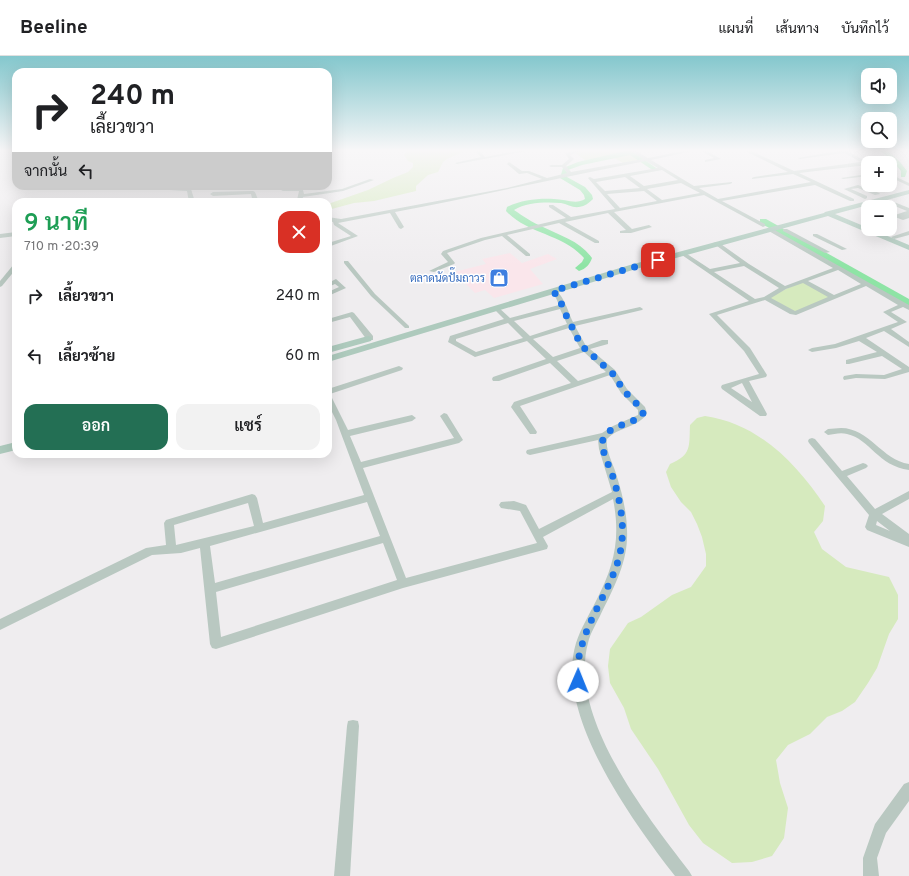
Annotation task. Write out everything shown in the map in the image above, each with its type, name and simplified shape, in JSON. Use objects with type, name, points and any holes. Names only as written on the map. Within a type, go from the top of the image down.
[{"type":"main road","points":[[837,211],[908,189]]},
{"type":"main road","points":[[816,216],[852,200],[865,197],[878,198]]},
{"type":"main road","points":[[873,200],[878,198]]},
{"type":"main road","points":[[861,205],[851,211],[854,216],[861,220]]},
{"type":"main road","points":[[332,358],[716,243],[820,209],[837,211],[861,222]]},
{"type":"main road","points":[[828,210],[840,218],[909,248]]},
{"type":"main road","points":[[332,349],[618,265],[770,226],[816,216],[827,215],[840,218]]},
{"type":"main road","points":[[894,237],[909,243]]},
{"type":"main road","points":[[0,443],[12,440]]},
{"type":"main road","points":[[0,450],[12,447]]},
{"type":"street","points":[[308,198],[345,189]]},
{"type":"street","points":[[335,222],[507,189]]},
{"type":"street","points":[[600,189],[618,210]]},
{"type":"street","points":[[604,194],[642,189]]},
{"type":"street","points":[[644,189],[662,202]]},
{"type":"street","points":[[698,189],[811,248],[827,252]]},
{"type":"street","points":[[719,200],[780,189]]},
{"type":"street","points":[[829,189],[852,200]]},
{"type":"street","points":[[847,189],[865,197]]},
{"type":"street","points":[[863,189],[908,212]]},
{"type":"street","points":[[283,190],[301,190]]},
{"type":"street","points":[[213,194],[253,192],[255,198]]},
{"type":"street","points":[[432,271],[452,263],[444,254],[445,252],[503,234],[544,224],[705,193]]},
{"type":"street","points":[[551,206],[570,219]]},
{"type":"street","points":[[609,211],[631,230]]},
{"type":"street","points":[[392,212],[401,227]]},
{"type":"street","points":[[332,221],[355,236],[332,244]]},
{"type":"street","points":[[560,221],[596,242]]},
{"type":"street","points":[[622,232],[649,227]]},
{"type":"street","points":[[786,230],[838,268],[906,307]]},
{"type":"street","points":[[894,237],[909,232]]},
{"type":"street","points":[[0,236],[12,234]]},
{"type":"street","points":[[503,234],[528,255]]},
{"type":"street","points":[[815,235],[834,242],[844,250]]},
{"type":"street","points":[[811,248],[834,242]]},
{"type":"street","points":[[716,243],[747,265],[784,288]]},
{"type":"street","points":[[682,253],[753,302]]},
{"type":"street","points":[[346,262],[373,295],[407,327]]},
{"type":"street","points":[[708,271],[743,264],[747,265]]},
{"type":"street","points":[[744,380],[763,414],[725,387],[744,380],[763,375],[759,366],[729,329],[712,314],[766,298],[784,288],[838,268]]},
{"type":"street","points":[[0,285],[12,270]]},
{"type":"street","points":[[332,282],[336,281],[343,288],[332,292]]},
{"type":"street","points":[[803,281],[834,298]]},
{"type":"street","points":[[766,298],[792,313],[834,298],[866,284]]},
{"type":"street","points":[[530,452],[604,436],[610,431],[641,417],[643,413],[642,409],[620,385],[612,372],[584,348],[571,325],[559,298],[553,291]]},
{"type":"street","points":[[562,306],[509,320],[453,338],[452,342],[475,354],[571,325],[640,309]]},
{"type":"street","points":[[812,350],[836,346],[904,322],[886,312],[906,307]]},
{"type":"street","points":[[496,308],[577,384]]},
{"type":"street","points":[[332,320],[352,314],[370,338]]},
{"type":"street","points":[[884,328],[909,345]]},
{"type":"street","points":[[860,338],[908,369]]},
{"type":"street","points":[[496,379],[605,342]]},
{"type":"street","points":[[849,362],[883,353]]},
{"type":"street","points":[[332,391],[399,368]]},
{"type":"street","points":[[847,378],[856,376],[885,377],[908,369]]},
{"type":"street","points":[[533,432],[515,405],[612,372]]},
{"type":"street","points":[[332,404],[346,434],[403,583]]},
{"type":"street","points":[[358,466],[459,440],[444,416]]},
{"type":"street","points":[[346,434],[412,418]]},
{"type":"street","points":[[828,432],[841,430],[854,433],[897,465],[909,467]]},
{"type":"street","points":[[604,436],[603,449],[617,493],[622,520],[622,540],[620,554],[613,575],[582,644],[577,664],[578,681],[581,697],[593,732],[626,795],[661,847],[684,876]]},
{"type":"street","points":[[812,441],[874,514],[909,539]]},
{"type":"street","points":[[841,475],[863,466]]},
{"type":"street","points":[[537,535],[617,493]]},
{"type":"street","points":[[909,495],[874,514],[870,527],[909,543]]},
{"type":"street","points":[[0,625],[150,551],[159,549],[177,550],[370,497]]},
{"type":"street","points":[[171,549],[169,523],[252,498],[259,528]]},
{"type":"street","points":[[205,543],[216,644],[403,583],[543,546],[523,508],[514,505],[504,506]]},
{"type":"street","points":[[210,589],[386,538]]},
{"type":"street","points":[[342,876],[353,726]]},
{"type":"street","points":[[871,876],[870,858],[880,829],[909,789]]},
{"type":"shaded area","name":"ตลาดนัดปั๊มถาวร","points":[[510,253],[522,263],[548,254],[557,259],[530,269],[543,284],[494,298],[485,290],[475,293],[454,272],[486,264],[482,259]]},
{"type":"green space","points":[[416,189],[416,191],[374,201],[354,203],[332,209],[332,203],[368,190]]},
{"type":"green space","points":[[803,281],[834,298],[796,313],[767,298]]},
{"type":"green space","points":[[705,416],[724,420],[742,427],[759,437],[789,461],[814,490],[825,506],[823,521],[814,532],[822,549],[846,567],[889,577],[898,595],[898,619],[889,634],[877,668],[855,702],[842,711],[827,717],[810,734],[788,745],[776,760],[780,783],[788,808],[784,838],[772,856],[752,862],[732,863],[703,843],[689,825],[658,769],[631,729],[624,708],[610,683],[608,666],[610,649],[628,623],[641,617],[672,595],[691,587],[706,566],[706,554],[697,524],[691,512],[681,502],[671,487],[666,472],[670,464],[677,461],[686,453],[689,444],[690,425],[697,418]]},
{"type":"waterway","points":[[579,268],[586,263],[588,258],[583,252],[563,239],[528,223],[510,211],[510,209],[521,204],[537,201],[561,201],[577,205],[581,204],[589,199],[584,189]]},
{"type":"waterway","points":[[763,221],[909,303]]},
{"type":"place","name":"ตลาดนัดปั๊มถาวร","points":[[499,278]]},
{"type":"route","points":[[578,681],[577,664],[582,644],[613,575],[620,554],[622,540],[622,520],[618,496],[602,443],[606,433],[637,420],[643,413],[642,409],[624,391],[618,380],[609,369],[581,345],[557,294],[553,291],[658,260]]}]
